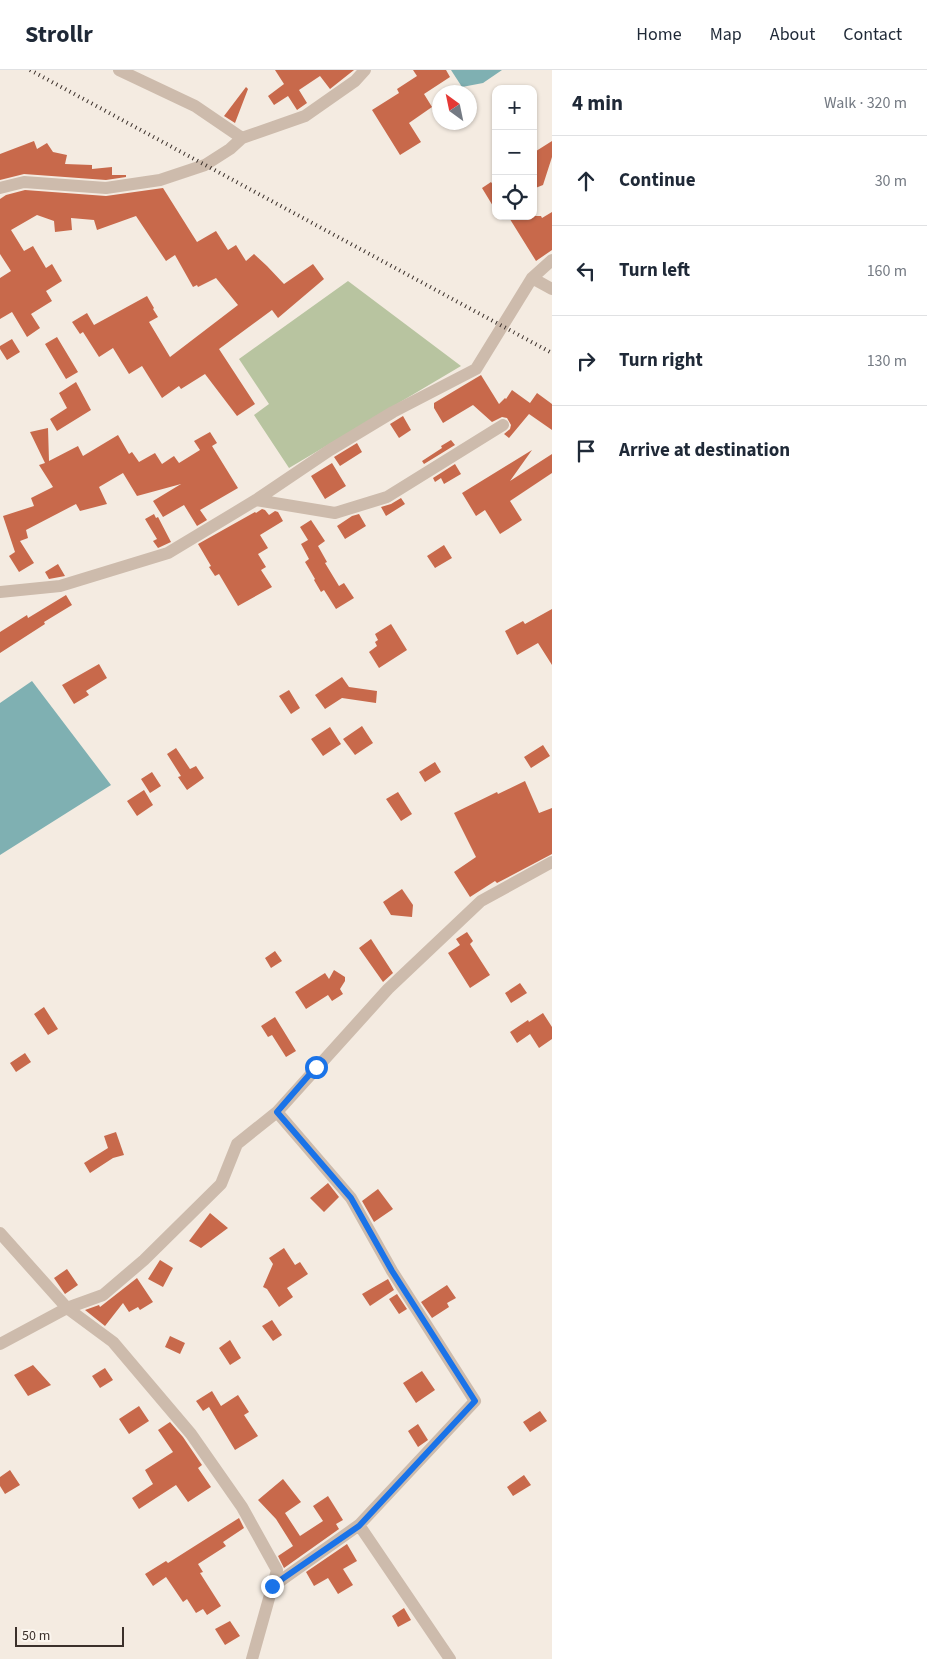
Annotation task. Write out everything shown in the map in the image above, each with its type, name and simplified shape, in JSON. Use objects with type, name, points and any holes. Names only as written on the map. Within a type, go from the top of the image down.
[{"type":"street","points":[[119,70],[195,106],[242,138]]},
{"type":"street","points":[[0,188],[24,182],[106,188],[160,180],[206,165],[230,149],[242,138],[305,116],[355,81],[366,70]]},
{"type":"street","points":[[0,592],[60,586],[168,553],[256,500],[330,450],[393,412],[476,369],[532,278],[552,260]]},
{"type":"street","points":[[532,278],[552,289]]},
{"type":"street","points":[[256,500],[335,513],[387,497],[502,426]]},
{"type":"street","points":[[0,1344],[67,1308],[103,1295],[144,1260],[221,1184],[237,1144],[277,1112],[388,989],[481,901],[552,862]]},
{"type":"street","points":[[272,1586],[359,1526],[475,1401],[392,1271],[351,1198],[277,1112]]},
{"type":"street","points":[[0,1232],[67,1308],[113,1342],[191,1434],[242,1507],[277,1570],[252,1659]]},
{"type":"street","points":[[359,1526],[450,1659]]},
{"type":"green space","points":[[348,281],[461,366],[289,468],[254,415],[269,404],[239,359]]},
{"type":"water","points":[[451,70],[502,70],[483,83],[461,85]]},
{"type":"water","points":[[32,681],[111,785],[0,855],[0,703]]},
{"type":"building","points":[[275,70],[354,70],[330,89],[320,76],[299,90],[307,103],[297,110],[288,96],[274,105],[268,96],[284,84]]},
{"type":"building","points":[[413,70],[446,70],[450,77],[438,85],[432,85],[432,89],[424,94],[432,107],[409,123],[421,142],[400,155],[372,110],[399,93],[397,89],[417,76]]},
{"type":"building","points":[[246,87],[248,89],[235,123],[224,116]]},
{"type":"building","points":[[34,141],[37,149],[47,143],[53,152],[67,155],[65,164],[92,165],[92,169],[112,167],[112,175],[126,175],[126,177],[106,180],[24,174],[0,180],[0,154]]},
{"type":"building","points":[[552,141],[552,157],[543,185],[537,187],[537,175],[537,150]]},
{"type":"building","points":[[491,182],[492,183],[492,204],[482,188]]},
{"type":"building","points":[[163,188],[197,242],[216,231],[228,250],[236,245],[246,261],[254,254],[284,284],[313,264],[324,279],[278,318],[272,310],[219,349],[255,404],[237,416],[205,374],[181,389],[179,386],[162,398],[142,366],[129,374],[113,348],[99,357],[83,332],[80,334],[72,322],[87,313],[94,325],[147,296],[158,317],[149,322],[170,357],[238,305],[216,278],[198,287],[197,285],[193,287],[175,255],[166,261],[136,216],[97,230],[94,220],[71,218],[72,230],[55,232],[54,221],[37,215],[11,230],[24,251],[33,246],[46,268],[52,264],[62,281],[46,291],[52,301],[31,314],[40,328],[27,337],[12,312],[0,319],[0,278],[11,271],[0,254],[0,199],[6,195],[25,190],[106,196]]},
{"type":"building","points":[[552,212],[552,250],[536,261],[510,220],[537,220],[537,216],[542,218]]},
{"type":"building","points":[[57,337],[78,372],[66,379],[45,344]]},
{"type":"building","points":[[12,339],[20,352],[7,360],[0,346]]},
{"type":"building","points":[[481,375],[499,404],[506,399],[512,390],[530,403],[537,393],[552,404],[552,430],[529,414],[509,438],[504,434],[510,429],[511,425],[507,418],[502,417],[492,422],[473,405],[443,423],[434,408],[434,403]]},
{"type":"building","points":[[76,382],[91,410],[57,431],[50,419],[67,408],[59,393]]},
{"type":"building","points":[[403,416],[411,430],[399,438],[390,424]]},
{"type":"building","points":[[48,428],[49,461],[78,446],[83,456],[118,435],[129,454],[132,452],[139,462],[155,453],[162,464],[174,456],[179,463],[200,450],[194,441],[210,432],[217,443],[212,446],[238,488],[200,510],[207,520],[197,526],[184,505],[163,517],[153,501],[181,484],[137,496],[123,473],[99,487],[107,504],[80,511],[76,504],[26,530],[28,538],[20,541],[34,563],[19,572],[9,556],[15,552],[3,516],[34,506],[31,498],[53,487],[39,465],[45,463],[30,432]]},
{"type":"building","points":[[451,440],[455,445],[424,464],[422,461]]},
{"type":"building","points":[[357,443],[362,452],[340,466],[334,457]]},
{"type":"building","points":[[532,450],[510,481],[552,454],[552,473],[510,501],[522,520],[500,534],[485,510],[476,516],[462,493]]},
{"type":"building","points":[[332,463],[346,486],[325,499],[311,476]]},
{"type":"building","points":[[455,464],[461,474],[444,484],[441,478],[435,482],[433,478]]},
{"type":"building","points":[[401,498],[405,504],[386,516],[381,507]]},
{"type":"building","points":[[262,509],[269,515],[275,511],[278,512],[283,521],[260,535],[268,548],[258,554],[266,567],[261,570],[272,587],[238,606],[219,574],[215,576],[209,567],[211,566],[198,544]]},
{"type":"building","points":[[154,514],[156,518],[158,517],[171,542],[158,548],[153,541],[157,539],[145,519]]},
{"type":"building","points":[[359,514],[366,526],[345,539],[337,526],[352,516]]},
{"type":"building","points":[[311,520],[325,541],[318,546],[327,562],[325,563],[339,586],[344,583],[354,598],[336,609],[324,590],[321,592],[305,562],[309,559],[301,544],[308,540],[300,527]]},
{"type":"building","points":[[444,545],[452,558],[435,568],[427,556]]},
{"type":"building","points":[[58,564],[65,576],[49,579],[45,572]]},
{"type":"building","points":[[66,595],[72,605],[0,653],[0,632],[27,615],[28,618]]},
{"type":"building","points":[[552,609],[552,665],[538,643],[517,655],[505,631],[523,621],[525,624]]},
{"type":"building","points":[[391,624],[407,650],[379,668],[369,652],[377,646],[375,642],[378,640],[375,634]]},
{"type":"building","points":[[99,664],[107,678],[86,691],[89,695],[74,704],[62,685]]},
{"type":"building","points":[[342,677],[349,687],[377,691],[376,703],[342,698],[325,709],[315,695]]},
{"type":"building","points":[[289,690],[300,708],[291,714],[279,696]]},
{"type":"building","points":[[362,726],[373,743],[355,755],[343,739]]},
{"type":"building","points":[[330,727],[341,744],[323,756],[311,739]]},
{"type":"building","points":[[543,745],[550,756],[531,768],[524,757]]},
{"type":"building","points":[[176,748],[190,769],[196,766],[204,778],[187,790],[178,777],[181,776],[167,754]]},
{"type":"building","points":[[435,762],[441,772],[425,782],[419,772]]},
{"type":"building","points":[[152,772],[161,786],[150,793],[141,779]]},
{"type":"building","points":[[525,781],[539,813],[552,808],[552,854],[497,883],[495,881],[470,897],[454,872],[476,857],[454,813]]},
{"type":"building","points":[[144,790],[153,805],[137,816],[127,801]]},
{"type":"building","points":[[398,792],[412,814],[401,821],[386,799]]},
{"type":"building","points":[[402,889],[413,905],[412,917],[391,915],[383,902]]},
{"type":"building","points":[[467,932],[473,941],[470,944],[490,975],[470,988],[448,953],[460,945],[456,939]]},
{"type":"building","points":[[371,939],[393,973],[383,982],[359,948]]},
{"type":"building","points":[[275,951],[282,961],[271,968],[265,958]]},
{"type":"building","points":[[334,970],[345,977],[345,981],[340,989],[343,994],[332,1001],[328,995],[306,1009],[295,992],[325,973],[329,979]]},
{"type":"building","points":[[520,983],[527,993],[511,1003],[505,993]]},
{"type":"building","points":[[44,1007],[58,1029],[48,1035],[34,1014]]},
{"type":"building","points":[[543,1013],[552,1027],[552,1039],[539,1048],[530,1034],[517,1043],[510,1032]]},
{"type":"building","points":[[275,1017],[296,1051],[286,1057],[272,1035],[268,1037],[261,1026]]},
{"type":"building","points":[[25,1053],[31,1062],[16,1072],[10,1063]]},
{"type":"building","points":[[116,1132],[124,1155],[113,1158],[90,1173],[84,1163],[108,1148],[104,1136]]},
{"type":"building","points":[[328,1183],[339,1197],[324,1212],[310,1198]]},
{"type":"building","points":[[378,1189],[393,1209],[374,1222],[362,1201]]},
{"type":"building","points":[[210,1213],[228,1228],[201,1248],[189,1241]]},
{"type":"building","points":[[284,1248],[295,1265],[300,1262],[308,1274],[287,1288],[293,1297],[279,1307],[267,1289],[263,1287],[273,1264],[269,1258]]},
{"type":"building","points":[[160,1260],[173,1268],[163,1287],[148,1279]]},
{"type":"building","points":[[67,1269],[78,1285],[65,1294],[54,1278]]},
{"type":"building","points":[[137,1278],[153,1302],[140,1310],[138,1307],[129,1312],[123,1303],[105,1326],[85,1310],[99,1305],[100,1307]]},
{"type":"building","points":[[388,1279],[394,1290],[370,1306],[362,1294]]},
{"type":"building","points":[[447,1285],[456,1298],[447,1303],[449,1307],[432,1318],[421,1302]]},
{"type":"building","points":[[397,1294],[407,1309],[399,1314],[389,1299]]},
{"type":"building","points":[[272,1320],[282,1335],[273,1341],[262,1326]]},
{"type":"building","points":[[170,1336],[185,1343],[180,1354],[165,1347]]},
{"type":"building","points":[[230,1340],[241,1358],[230,1365],[219,1348]]},
{"type":"building","points":[[33,1365],[51,1385],[28,1396],[14,1375]]},
{"type":"building","points":[[105,1368],[113,1380],[100,1388],[92,1376]]},
{"type":"building","points":[[422,1371],[435,1390],[416,1403],[403,1383]]},
{"type":"building","points":[[212,1391],[221,1406],[238,1395],[249,1412],[244,1415],[258,1436],[235,1450],[209,1407],[203,1411],[196,1401]]},
{"type":"building","points":[[139,1406],[149,1421],[129,1434],[119,1419]]},
{"type":"building","points":[[540,1411],[547,1421],[530,1432],[523,1422]]},
{"type":"building","points":[[170,1422],[202,1465],[198,1468],[211,1487],[188,1502],[176,1485],[139,1509],[132,1498],[153,1484],[145,1470],[173,1452],[158,1430]]},
{"type":"building","points":[[418,1424],[428,1440],[418,1447],[408,1431]]},
{"type":"building","points":[[10,1470],[20,1485],[5,1494],[0,1486],[0,1477]]},
{"type":"building","points":[[524,1475],[531,1485],[513,1496],[507,1487]]},
{"type":"building","points":[[283,1479],[301,1502],[285,1513],[300,1536],[323,1521],[313,1506],[328,1496],[343,1520],[336,1524],[339,1529],[284,1568],[278,1556],[293,1546],[276,1519],[258,1500]]},
{"type":"building","points":[[239,1518],[244,1528],[223,1542],[226,1546],[198,1564],[203,1572],[200,1573],[221,1606],[207,1615],[203,1609],[196,1613],[187,1599],[183,1602],[166,1577],[153,1586],[145,1574],[166,1561],[168,1563]]},
{"type":"building","points":[[347,1544],[357,1561],[343,1569],[353,1585],[338,1594],[328,1578],[314,1586],[306,1572]]},
{"type":"building","points":[[404,1608],[411,1620],[398,1627],[392,1616]]},
{"type":"building","points":[[230,1621],[240,1636],[225,1645],[215,1629]]},
{"type":"railway","points":[[30,70],[552,353]]},
{"type":"route","points":[[272,1586],[359,1526],[475,1401],[392,1271],[351,1198],[277,1112],[316,1067]]}]
